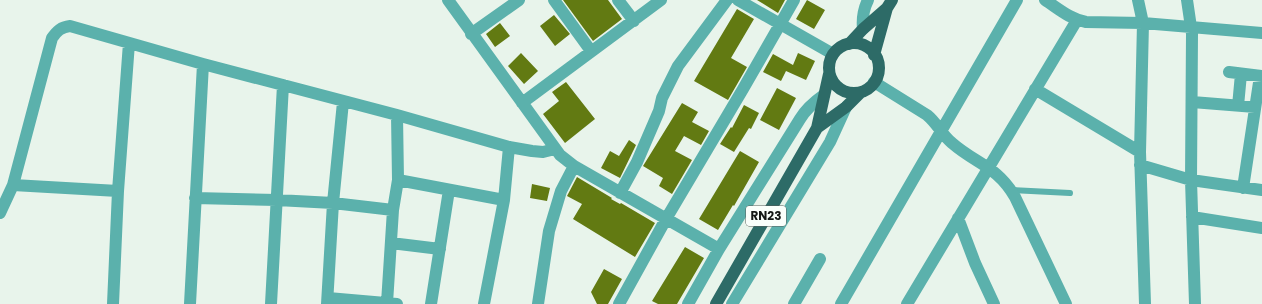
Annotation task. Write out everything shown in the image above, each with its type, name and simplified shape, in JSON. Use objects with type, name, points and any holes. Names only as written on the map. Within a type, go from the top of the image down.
[{"type":"main road","points":[[833,54],[840,48],[849,44],[889,4]]},
{"type":"main road","points":[[874,55],[889,4]]},
{"type":"main road","points":[[849,44],[856,44],[870,49],[874,55],[878,68],[874,82]]},
{"type":"main road","name":"RN23","points":[[716,304],[817,128],[829,74],[829,64],[833,54]]},
{"type":"main road","points":[[829,74],[835,84],[845,92],[861,92]]},
{"type":"main road","name":"RN23","points":[[817,128],[846,107],[874,82]]},
{"type":"street","points":[[448,0],[471,34],[560,155],[574,166],[719,249]]},
{"type":"street","points":[[471,34],[519,0]]},
{"type":"street","points":[[554,0],[591,51]]},
{"type":"street","points":[[618,0],[634,21]]},
{"type":"street","points":[[522,103],[661,0]]},
{"type":"street","points":[[620,193],[637,162],[659,111],[662,98],[678,66],[727,0]]},
{"type":"street","points":[[738,0],[833,54]]},
{"type":"street","points":[[619,304],[666,219],[794,0]]},
{"type":"street","points":[[863,29],[863,14],[868,0]]},
{"type":"street","points":[[841,304],[1017,0]]},
{"type":"street","points":[[1046,0],[1068,16],[1086,22],[1143,23],[1262,33]]},
{"type":"street","points":[[1138,0],[1143,23],[1140,165],[1145,304]]},
{"type":"street","points":[[1187,0],[1191,27],[1191,180],[1195,304]]},
{"type":"street","points":[[907,304],[1077,20]]},
{"type":"street","points":[[0,213],[13,185],[52,38],[57,31],[64,27],[70,26],[203,64],[509,147],[543,152],[555,149]]},
{"type":"street","points":[[113,304],[118,191],[129,42]]},
{"type":"street","points":[[190,304],[203,64]]},
{"type":"street","points":[[1238,106],[1235,73],[1261,76],[1243,188]]},
{"type":"street","points":[[874,82],[927,115],[941,130],[946,138],[955,146],[999,175],[1011,190],[1066,304]]},
{"type":"street","points":[[271,304],[283,85]]},
{"type":"street","points":[[1035,89],[1140,152]]},
{"type":"street","points":[[688,304],[719,249],[805,111],[824,95]]},
{"type":"street","points":[[343,102],[333,203],[327,301],[392,303],[391,243],[393,210],[398,180],[397,116]]},
{"type":"street","points":[[1192,102],[1255,107]]},
{"type":"street","points":[[732,304],[830,142],[846,107]]},
{"type":"street","points":[[484,304],[504,200],[509,147]]},
{"type":"street","points":[[1140,165],[1191,180],[1262,190]]},
{"type":"street","points":[[538,304],[549,231],[561,191],[574,166]]},
{"type":"street","points":[[398,180],[504,200]]},
{"type":"street","points":[[13,185],[118,191]]},
{"type":"street","points":[[431,304],[449,190]]},
{"type":"street","points":[[195,198],[333,203],[393,210]]},
{"type":"street","points":[[1192,217],[1262,228]]},
{"type":"street","points":[[958,218],[975,263],[994,304]]},
{"type":"street","points":[[391,243],[440,249]]},
{"type":"street","points":[[794,304],[820,260]]},
{"type":"lane","points":[[1011,190],[1070,193]]},
{"type":"building","points":[[563,0],[608,0],[622,19],[593,41]]},
{"type":"building","points":[[757,0],[785,0],[778,13]]},
{"type":"building","points":[[807,0],[825,10],[814,29],[796,19]]},
{"type":"building","points":[[737,9],[754,19],[731,58],[747,67],[728,100],[694,81]]},
{"type":"building","points":[[554,15],[570,34],[555,46],[540,26]]},
{"type":"building","points":[[500,23],[510,36],[495,47],[486,34]]},
{"type":"building","points":[[521,53],[538,71],[524,84],[508,66]]},
{"type":"building","points":[[798,53],[815,61],[806,80],[786,71],[781,81],[763,72],[773,54],[793,65]]},
{"type":"building","points":[[566,82],[595,119],[565,143],[543,114],[559,101],[552,92]]},
{"type":"building","points":[[777,88],[796,98],[779,130],[760,120]]},
{"type":"building","points":[[682,103],[698,112],[692,122],[709,131],[701,145],[684,136],[675,151],[692,160],[672,194],[659,186],[663,178],[643,166]]},
{"type":"building","points":[[744,105],[759,113],[751,129],[749,128],[734,152],[720,144],[731,127],[732,128]]},
{"type":"building","points":[[629,140],[636,145],[620,178],[601,168],[610,151],[619,156]]},
{"type":"building","points":[[740,151],[759,162],[734,206],[733,205],[718,230],[699,219]]},
{"type":"building","points":[[577,177],[612,198],[611,199],[620,204],[621,203],[655,223],[635,257],[573,219],[582,204],[567,196]]},
{"type":"building","points":[[532,184],[550,188],[547,201],[530,198]]},
{"type":"building","points":[[685,247],[704,258],[677,304],[658,304],[652,301]]},
{"type":"building","points":[[604,269],[622,279],[608,304],[597,304],[591,292]]}]
